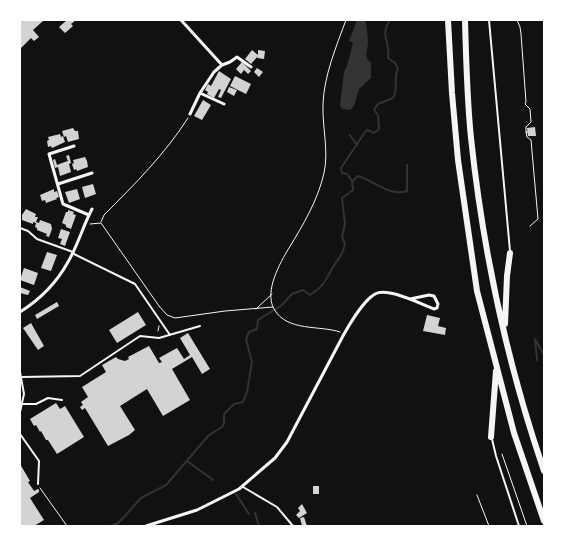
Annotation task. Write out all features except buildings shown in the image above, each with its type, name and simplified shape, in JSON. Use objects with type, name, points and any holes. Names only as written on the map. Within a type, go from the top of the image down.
[{"type":"highway","points":[[448,20],[452,93],[464,208],[477,291],[514,433],[544,521]]},
{"type":"highway","points":[[465,20],[471,137],[482,222],[495,294],[505,335],[522,403],[544,471]]},
{"type":"highway","points":[[505,335],[507,276],[510,253]]},
{"type":"highway","points":[[492,437],[497,365]]},
{"type":"street","points":[[181,20],[222,65]]},
{"type":"street","points":[[190,114],[200,93],[214,72],[222,65],[237,57],[251,67]]},
{"type":"street","points":[[200,93],[224,104]]},
{"type":"street","points":[[74,146],[49,154],[63,204],[89,215]]},
{"type":"street","points":[[58,184],[92,173]]},
{"type":"street","points":[[20,312],[35,301],[57,279],[73,253],[92,209]]},
{"type":"street","points":[[146,526],[198,510],[242,487],[281,450],[355,315],[376,294],[385,292],[410,299],[434,309],[437,308],[438,304],[434,296],[429,295],[410,299]]},
{"type":"lane","points":[[489,20],[510,253]]},
{"type":"lane","points":[[20,228],[28,231],[37,239],[73,253],[135,284],[170,335]]},
{"type":"lane","points":[[21,377],[80,376],[140,336],[159,338],[200,326]]},
{"type":"lane","points":[[20,372],[24,394],[20,412]]},
{"type":"lane","points":[[23,404],[36,404],[48,398],[62,400]]},
{"type":"lane","points":[[20,434],[39,461],[38,484]]},
{"type":"lane","points":[[492,437],[496,456],[519,526]]},
{"type":"lane","points":[[242,487],[277,506],[293,526]]},
{"type":"path","points":[[344,334],[327,328],[294,324],[274,308],[272,294],[276,269],[307,217],[324,173],[324,92],[346,20]]},
{"type":"path","points":[[517,20],[521,34],[525,104],[530,109],[531,122],[526,127],[527,137],[530,140],[538,219],[530,226]]},
{"type":"path","points":[[101,222],[104,215],[148,171],[175,139],[190,114]]},
{"type":"path","points":[[101,222],[142,283],[168,315],[175,318],[224,311],[274,308]]},
{"type":"path","points":[[84,225],[101,222]]},
{"type":"path","points":[[256,309],[272,294]]},
{"type":"path","points":[[158,331],[159,326]]},
{"type":"path","points":[[502,454],[527,526]]},
{"type":"path","points":[[38,484],[67,526]]},
{"type":"path","points":[[477,495],[489,526]]},
{"type":"shaded area","points":[[357,20],[366,22],[367,59],[371,63],[371,78],[359,89],[354,106],[350,110],[342,109],[340,105],[344,72],[353,43],[349,41]]},
{"type":"waterway","points":[[111,526],[118,523],[141,498],[166,485],[209,435],[222,427],[224,414],[234,404],[243,402],[247,392],[252,362],[246,339],[249,332],[257,329],[258,320],[282,305],[292,294],[303,290],[310,295],[320,288],[342,253],[345,244],[342,237],[345,224],[342,198],[353,190],[352,181],[347,174],[342,173],[341,168],[365,132],[367,130],[374,133],[379,129],[378,115],[374,110],[378,104],[393,98],[396,90],[398,68],[388,58],[385,35],[385,30],[390,20]]},
{"type":"waterway","points":[[350,135],[357,145]]},
{"type":"waterway","points":[[353,181],[358,176],[395,192],[407,191],[407,165]]},
{"type":"waterway","points":[[537,360],[535,339],[544,355]]},
{"type":"waterway","points":[[187,461],[213,480]]},
{"type":"waterway","points":[[236,494],[249,514]]},
{"type":"waterway","points":[[255,513],[259,526]]}]
